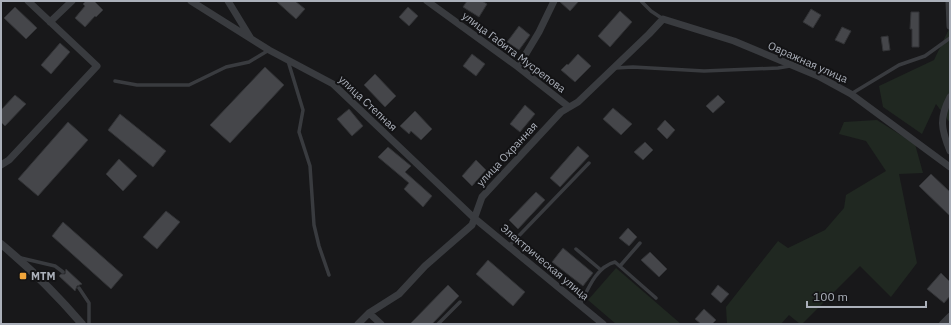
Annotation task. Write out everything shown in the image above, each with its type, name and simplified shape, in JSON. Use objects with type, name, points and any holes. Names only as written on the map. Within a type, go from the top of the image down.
[{"type":"street","points":[[1,165],[9,160],[97,66],[28,1]]},
{"type":"street","points":[[50,22],[72,1]]},
{"type":"street","name":"улица Степная","points":[[191,1],[269,50],[334,84],[473,217]]},
{"type":"street","points":[[228,1],[252,39]]},
{"type":"street","name":"улица Габита Мусрепова","points":[[427,1],[518,67],[569,107]]},
{"type":"street","points":[[518,67],[539,32],[554,1]]},
{"type":"street","points":[[949,1],[950,26]]},
{"type":"street","name":"Овражная улица","points":[[662,19],[734,41],[818,76],[851,94],[950,167]]},
{"type":"street","name":"улица Охранная","points":[[358,324],[369,313],[399,294],[425,266],[472,225],[473,217],[482,197],[561,112],[578,102],[649,34],[662,19]]},
{"type":"street","points":[[950,97],[944,113],[942,124],[944,136],[950,151]]},
{"type":"street","name":"Электрическая улица","points":[[473,217],[603,324]]},
{"type":"street","points":[[1,244],[17,257],[62,301],[82,324]]},
{"type":"street","points":[[369,313],[381,324]]},
{"type":"street","points":[[943,324],[950,317]]},
{"type":"lane","points":[[641,1],[651,12],[662,19]]},
{"type":"lane","points":[[851,94],[899,65],[925,56],[950,38]]},
{"type":"lane","points":[[115,81],[137,85],[189,85],[226,68],[249,62],[269,50]]},
{"type":"lane","points":[[288,60],[303,110],[299,132],[310,166],[314,225],[318,246],[329,275]]},
{"type":"lane","points":[[612,69],[633,67],[704,71],[793,66]]},
{"type":"lane","points":[[509,246],[589,163]]},
{"type":"lane","points":[[620,266],[640,243]]},
{"type":"lane","points":[[576,249],[601,270]]},
{"type":"lane","points":[[17,257],[55,266],[63,272]]},
{"type":"lane","points":[[580,305],[601,270],[607,264],[615,262],[656,298]]},
{"type":"lane","points":[[79,288],[89,303],[90,324]]},
{"type":"lane","points":[[438,324],[460,302]]},
{"type":"shaded area","points":[[950,27],[950,123],[936,104],[922,134],[883,107],[879,86],[934,60]]},
{"type":"shaded area","points":[[877,120],[915,144],[923,173],[899,174],[917,263],[891,297],[860,266],[802,324],[789,315],[781,324],[727,324],[726,307],[778,241],[788,248],[825,230],[844,208],[846,195],[886,171],[866,141],[839,134],[844,122]]},
{"type":"shaded area","points":[[616,268],[681,324],[616,324],[588,300]]},
{"type":"building","points":[[86,1],[94,1],[103,10],[85,27],[75,18],[85,6],[83,4]]},
{"type":"building","points":[[276,1],[295,1],[305,9],[296,19]]},
{"type":"building","points":[[467,1],[482,1],[487,4],[479,17],[463,7]]},
{"type":"building","points":[[559,1],[579,1],[570,11]]},
{"type":"building","points":[[15,7],[37,28],[26,39],[4,18]]},
{"type":"building","points":[[408,7],[418,16],[409,26],[399,17]]},
{"type":"building","points":[[811,9],[821,15],[813,28],[803,22]]},
{"type":"building","points":[[620,11],[632,22],[610,47],[598,36]]},
{"type":"building","points":[[911,12],[919,12],[919,47],[912,47],[912,29],[910,29]]},
{"type":"building","points":[[519,26],[530,35],[519,50],[507,42]]},
{"type":"building","points":[[842,27],[851,31],[844,44],[835,40]]},
{"type":"building","points":[[888,36],[890,50],[883,51],[881,37]]},
{"type":"building","points":[[60,43],[70,52],[51,74],[41,65]]},
{"type":"building","points":[[472,54],[485,64],[476,76],[463,66]]},
{"type":"building","points":[[578,54],[591,66],[575,82],[561,70]]},
{"type":"building","points":[[265,67],[284,85],[230,143],[210,125]]},
{"type":"building","points":[[375,74],[396,96],[385,107],[364,85]]},
{"type":"building","points":[[15,95],[26,104],[5,126],[1,122],[1,110]]},
{"type":"building","points":[[718,95],[725,102],[713,113],[706,106]]},
{"type":"building","points":[[525,105],[535,114],[520,132],[510,124]]},
{"type":"building","points":[[613,108],[632,124],[621,135],[603,119]]},
{"type":"building","points":[[349,109],[363,126],[352,136],[337,119]]},
{"type":"building","points":[[415,111],[432,129],[421,140],[411,131],[409,134],[400,126]]},
{"type":"building","points":[[120,114],[166,151],[153,167],[108,130]]},
{"type":"building","points":[[665,120],[675,130],[667,139],[657,129]]},
{"type":"building","points":[[68,122],[88,140],[38,196],[18,179]]},
{"type":"building","points":[[645,142],[653,150],[643,160],[634,152]]},
{"type":"building","points":[[578,146],[589,156],[560,187],[550,178]]},
{"type":"building","points":[[388,147],[411,166],[405,172],[432,196],[423,207],[404,189],[409,183],[378,157]]},
{"type":"building","points":[[119,159],[137,176],[123,191],[106,174]]},
{"type":"building","points":[[476,160],[486,170],[472,186],[462,176]]},
{"type":"building","points":[[931,174],[950,192],[950,216],[919,186]]},
{"type":"building","points":[[536,192],[545,200],[518,229],[509,220]]},
{"type":"building","points":[[166,211],[180,222],[157,249],[143,237]]},
{"type":"building","points":[[63,222],[123,275],[111,289],[52,236]]},
{"type":"building","points":[[628,228],[637,237],[629,246],[619,238]]},
{"type":"building","points":[[563,248],[593,273],[583,286],[552,262]]},
{"type":"building","points":[[650,252],[667,269],[659,277],[641,260]]},
{"type":"building","points":[[488,260],[525,292],[513,306],[476,274]]},
{"type":"building","points":[[66,269],[82,284],[77,286],[75,291],[59,276],[61,274],[65,274]]},
{"type":"building","points":[[941,273],[950,282],[950,296],[944,303],[927,289]]},
{"type":"building","points":[[448,285],[459,296],[432,324],[410,324]]},
{"type":"building","points":[[718,285],[729,294],[721,303],[711,294]]},
{"type":"building","points":[[704,309],[716,320],[712,324],[701,324],[695,319]]},
{"type":"place","name":"МТМ","points":[[23,276]]}]
